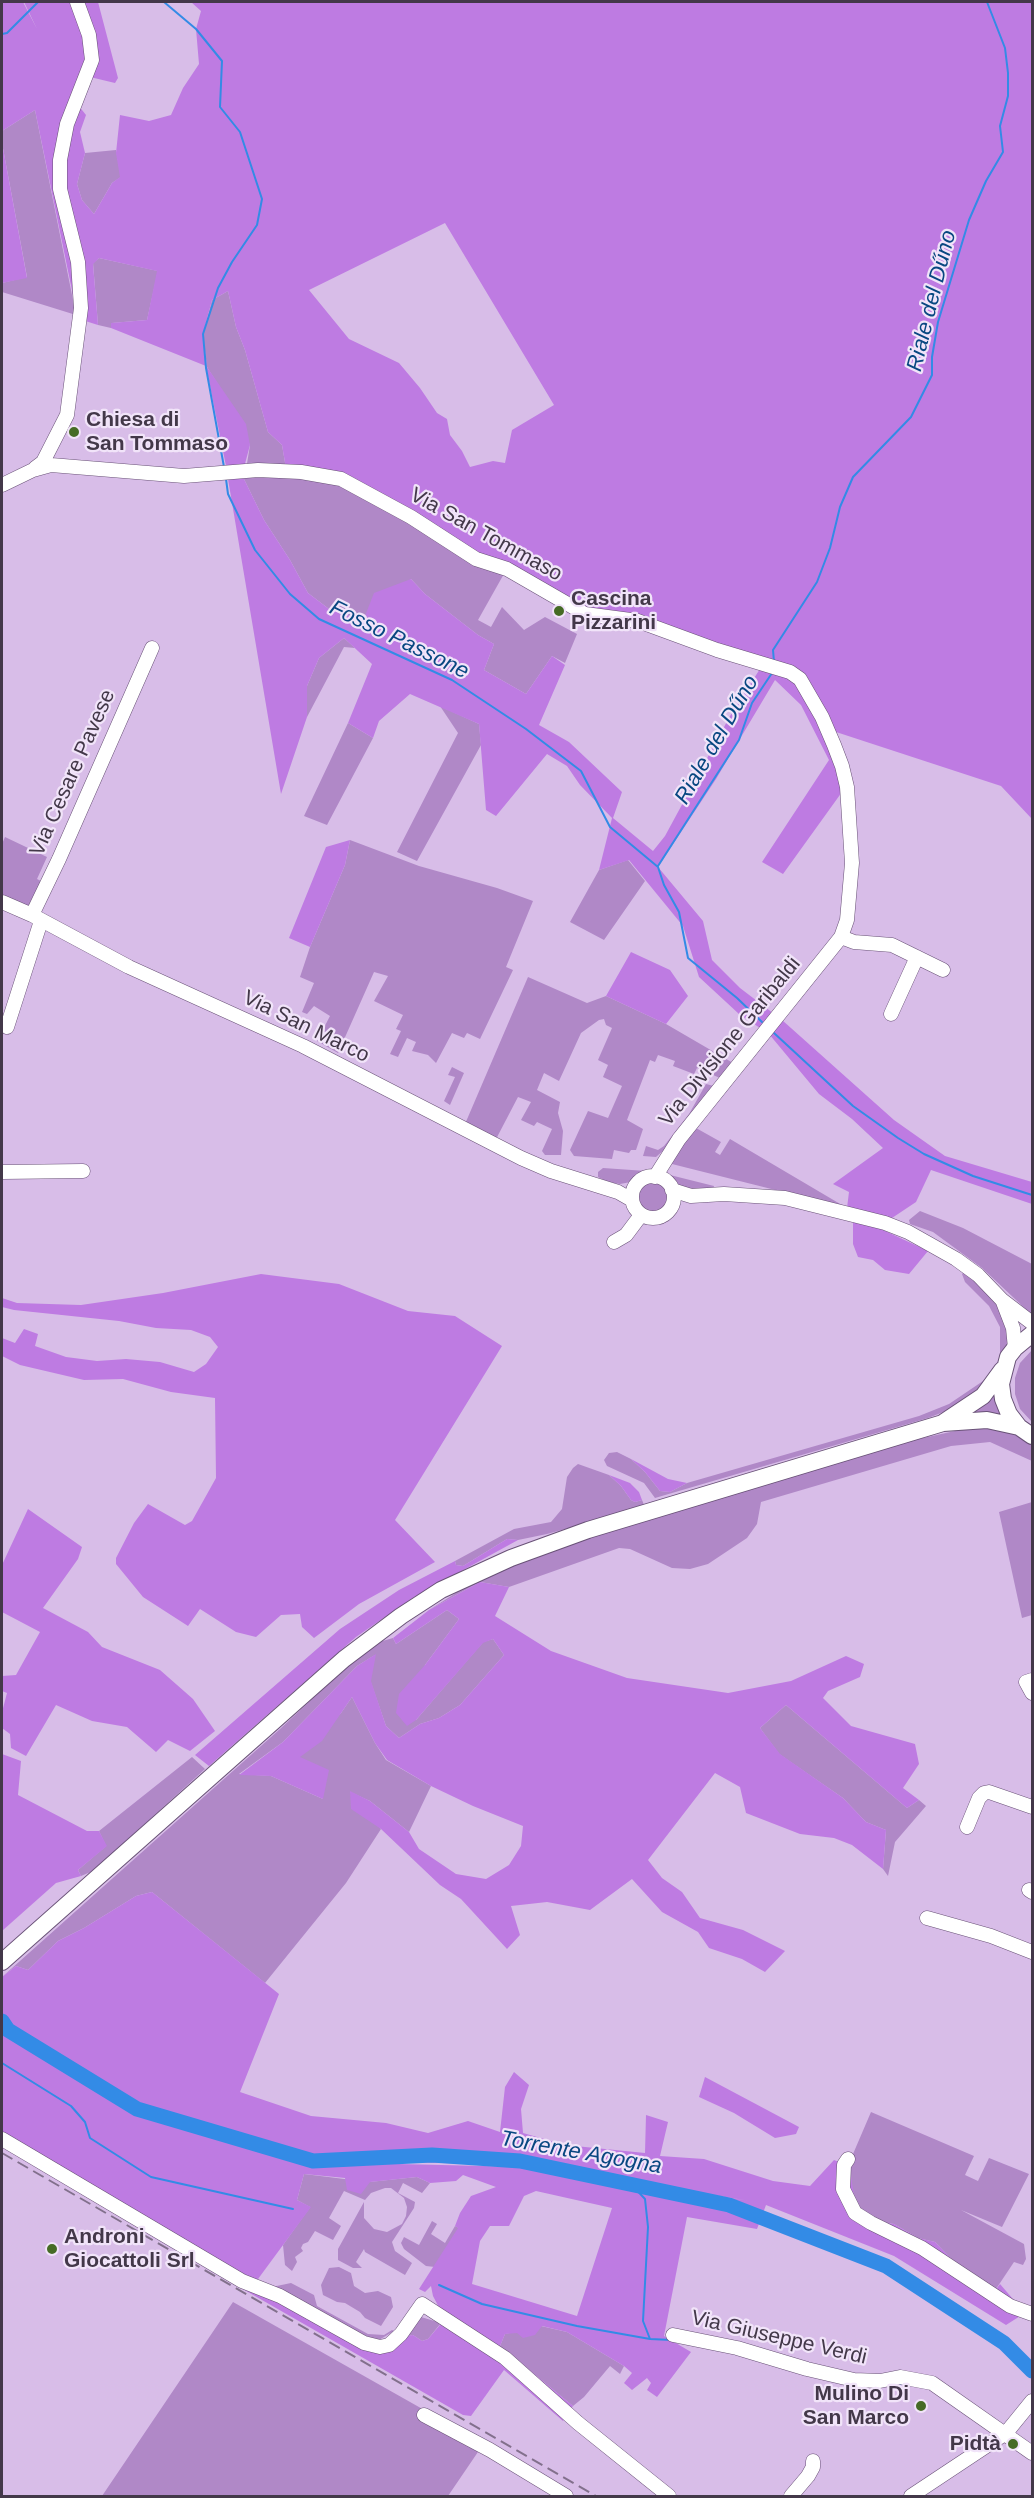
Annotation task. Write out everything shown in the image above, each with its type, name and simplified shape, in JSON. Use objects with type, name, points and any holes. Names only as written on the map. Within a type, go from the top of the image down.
[{"type":"main road","points":[[943,1423],[984,1396],[1015,1348],[1032,1334]]},
{"type":"main road","points":[[1004,1368],[1001,1384],[1003,1400],[1009,1414],[1026,1431]]},
{"type":"main road","points":[[2,1962],[344,1659],[401,1616],[441,1590],[486,1568],[588,1530],[943,1423],[987,1420],[1026,1431]]},
{"type":"street","points":[[33,470],[43,462],[67,416],[81,309],[78,262],[60,189],[60,160],[70,115],[92,60],[89,35],[77,2]]},
{"type":"street","name":"Via San Tommaso","points":[[2,485],[33,470],[51,465],[184,476],[258,470],[301,472],[340,479],[411,518],[476,559],[507,570],[585,614],[638,621],[676,636],[790,672],[800,680],[822,717],[842,766],[847,787],[852,863],[847,920],[841,937]]},
{"type":"street","name":"Via Cesare Pavese","points":[[7,1027],[36,918],[152,648]]},
{"type":"street","name":"Via San Marco","points":[[2,902],[129,968],[303,1046],[520,1158],[551,1171],[618,1192],[632,1200]]},
{"type":"street","points":[[841,937],[854,942],[892,945],[943,970]]},
{"type":"street","name":"Via Divisione Garibaldi","points":[[655,1177],[679,1139],[841,937]]},
{"type":"street","points":[[891,1014],[917,957]]},
{"type":"street","points":[[2,1172],[83,1171]]},
{"type":"street","points":[[691,1196],[672,1206],[660,1217],[652,1219],[641,1215],[634,1208],[632,1200],[633,1189],[637,1183],[646,1177],[655,1177],[665,1181],[672,1190],[691,1196],[724,1194],[777,1197],[885,1223],[909,1232],[956,1259],[978,1275],[1002,1300],[1032,1323]]},
{"type":"street","name":"Via San Marco","points":[[595,1184],[622,1188],[637,1183]]},
{"type":"street","points":[[672,1190],[672,1206]]},
{"type":"street","points":[[614,1242],[626,1235],[641,1215]]},
{"type":"street","points":[[1002,1300],[1013,1328],[1015,1348]]},
{"type":"street","points":[[1032,1680],[1026,1682],[1032,1694]]},
{"type":"street","points":[[967,1827],[979,1798],[984,1793],[989,1792],[1032,1807]]},
{"type":"street","points":[[927,1918],[992,1936],[1032,1952]]},
{"type":"street","points":[[2,2139],[242,2280],[280,2296],[364,2343],[380,2347],[389,2345],[401,2334],[422,2304],[505,2358],[578,2423],[669,2496]]},
{"type":"street","points":[[848,2158],[844,2165],[843,2189],[855,2212],[871,2223],[922,2248],[1010,2306],[1032,2314]]},
{"type":"street","name":"Via Giuseppe Verdi","points":[[673,2335],[737,2348],[854,2380],[918,2379],[932,2383],[1032,2453]]},
{"type":"street","points":[[911,2496],[1006,2433],[1032,2401]]},
{"type":"street","points":[[424,2415],[490,2450],[566,2496]]},
{"type":"street","points":[[791,2496],[808,2476],[813,2467],[813,2461]]},
{"type":"shaded area","points":[[2,2],[23,2],[37,29],[24,2],[98,2],[118,78],[115,83],[90,77],[78,105],[86,115],[80,132],[85,153],[77,184],[82,200],[94,214],[112,183],[120,177],[116,153],[120,115],[149,121],[171,115],[183,88],[199,64],[196,29],[201,11],[191,2],[1032,2],[1032,819],[1001,786],[833,731],[846,764],[850,789],[842,792],[783,874],[762,862],[829,760],[801,705],[775,680],[716,779],[658,867],[703,921],[712,960],[740,988],[782,1020],[894,1120],[945,1156],[1032,1182],[1032,1204],[931,1170],[916,1202],[892,1218],[847,1208],[849,1192],[833,1184],[883,1148],[852,1119],[819,1094],[769,1034],[739,1014],[699,977],[683,926],[629,860],[599,870],[612,818],[580,785],[567,766],[547,754],[496,816],[486,810],[479,724],[410,694],[379,721],[373,738],[348,723],[372,664],[344,638],[319,658],[307,686],[307,717],[281,794],[228,479],[243,477],[264,520],[308,593],[329,609],[363,621],[374,593],[411,579],[425,594],[478,635],[494,644],[484,670],[526,694],[552,656],[565,665],[539,725],[569,742],[622,792],[613,818],[653,851],[665,836],[730,716],[765,661],[635,617],[586,612],[508,569],[477,558],[412,516],[364,492],[340,481],[287,474],[282,445],[268,432],[245,350],[236,327],[228,291],[212,300],[203,334],[207,367],[246,424],[250,445],[242,475],[228,476],[206,366],[111,328],[111,323],[147,320],[157,271],[99,258],[93,264],[98,325],[79,319],[79,261],[62,188],[62,160],[70,125],[78,106],[73,95],[58,159],[59,189],[76,261],[77,315],[35,110],[2,131]],"holes":[[[445,223],[554,405],[512,430],[505,463],[493,461],[470,467],[450,435],[447,419],[437,413],[399,363],[349,339],[309,290]]]},
{"type":"shaded area","points":[[35,110],[76,315],[2,292],[2,283],[27,277],[2,143],[2,131]]},
{"type":"shaded area","points":[[2,143],[27,278],[2,283]]},
{"type":"shaded area","points":[[116,150],[121,177],[112,183],[94,214],[82,200],[77,184],[85,153]]},
{"type":"shaded area","points":[[99,258],[158,271],[147,320],[112,323],[111,328],[98,325],[93,263]]},
{"type":"shaded area","points":[[228,291],[236,327],[245,350],[268,432],[282,445],[287,474],[245,476],[250,445],[207,367],[203,334],[212,300]]},
{"type":"shaded area","points":[[298,475],[339,482],[505,572],[478,620],[491,627],[502,607],[524,630],[545,617],[577,634],[565,663],[552,656],[526,694],[484,670],[494,644],[478,635],[425,594],[411,579],[363,621],[329,609],[308,593],[264,520],[243,477]]},
{"type":"shaded area","points":[[344,638],[355,648],[344,647],[307,717],[307,686],[319,658]]},
{"type":"shaded area","points":[[440,706],[479,724],[481,745],[417,861],[397,852],[458,733]]},
{"type":"shaded area","points":[[348,723],[373,738],[327,825],[304,816]]},
{"type":"shaded area","points":[[5,837],[47,857],[37,879],[45,883],[32,911],[2,897],[2,844]]},
{"type":"shaded area","points":[[350,840],[419,866],[497,888],[533,901],[506,967],[513,970],[480,1039],[467,1033],[464,1038],[452,1033],[436,1063],[428,1055],[412,1051],[416,1042],[407,1038],[398,1057],[390,1054],[401,1031],[396,1029],[403,1015],[374,1001],[388,976],[374,972],[338,1053],[317,1041],[330,1016],[314,1006],[307,1014],[302,1012],[314,983],[300,977],[310,947],[345,865]]},
{"type":"shaded area","points":[[350,840],[345,865],[310,947],[289,938],[326,847]]},
{"type":"shaded area","points":[[628,860],[645,881],[604,940],[570,922],[599,870]]},
{"type":"shaded area","points":[[631,952],[670,970],[688,996],[666,1024],[606,996]]},
{"type":"shaded area","points":[[528,977],[587,1003],[606,996],[666,1024],[733,1063],[720,1078],[697,1068],[694,1074],[673,1066],[675,1061],[658,1055],[655,1062],[650,1060],[627,1120],[643,1129],[636,1150],[631,1150],[629,1153],[614,1150],[612,1159],[574,1156],[570,1150],[588,1111],[608,1118],[622,1086],[603,1077],[608,1065],[598,1060],[612,1028],[606,1025],[604,1019],[599,1020],[581,1033],[559,1081],[544,1073],[537,1090],[560,1102],[558,1113],[563,1131],[561,1155],[545,1155],[542,1151],[552,1129],[537,1122],[534,1126],[521,1120],[531,1102],[518,1097],[495,1141],[465,1124]]},
{"type":"shaded area","points":[[452,1067],[464,1073],[450,1105],[444,1101],[455,1077],[448,1075]]},
{"type":"shaded area","points":[[706,1084],[714,1086],[665,1149],[656,1157],[643,1156],[646,1146],[658,1150],[664,1146],[689,1114]]},
{"type":"shaded area","points":[[696,1128],[721,1142],[715,1152],[720,1155],[730,1139],[847,1208],[668,1163]]},
{"type":"shaded area","points":[[603,1168],[646,1171],[631,1182],[620,1184],[598,1177],[598,1172]]},
{"type":"shaded area","points":[[670,1175],[714,1186],[713,1191],[679,1189],[673,1183]]},
{"type":"shaded area","points":[[653,1180],[664,1185],[669,1196],[664,1207],[653,1212],[642,1207],[637,1196],[642,1185]]},
{"type":"shaded area","points":[[920,1211],[963,1228],[1032,1264],[1032,1315],[982,1268],[933,1232],[910,1224],[909,1220]]},
{"type":"shaded area","points":[[853,1221],[881,1229],[928,1251],[909,1274],[885,1270],[873,1260],[858,1257],[853,1244]]},
{"type":"shaded area","points":[[964,1272],[997,1301],[1010,1339],[992,1380],[964,1404],[928,1418],[655,1498],[644,1483],[607,1466],[604,1460],[609,1453],[617,1452],[631,1459],[660,1491],[670,1492],[687,1483],[919,1416],[949,1404],[986,1379],[998,1363],[1000,1354],[1000,1327],[989,1306],[965,1282],[962,1274]]},
{"type":"shaded area","points":[[261,1274],[339,1284],[408,1311],[455,1316],[502,1346],[395,1520],[435,1562],[359,1604],[314,1638],[302,1627],[300,1614],[281,1615],[256,1637],[236,1632],[200,1609],[188,1626],[143,1597],[116,1564],[116,1558],[134,1523],[148,1504],[185,1525],[192,1521],[216,1478],[215,1398],[171,1392],[123,1379],[84,1380],[20,1365],[2,1356],[2,1338],[15,1343],[24,1329],[38,1334],[35,1346],[66,1357],[97,1361],[126,1359],[160,1362],[194,1372],[206,1364],[218,1347],[210,1337],[191,1330],[156,1328],[119,1321],[14,1310],[2,1307],[2,1298],[17,1303],[81,1305],[163,1293]]},
{"type":"shaded area","points":[[1032,1350],[1032,1422],[1020,1409],[1015,1394],[1015,1378],[1020,1363]]},
{"type":"shaded area","points":[[999,1392],[1007,1418],[971,1412],[981,1406]]},
{"type":"shaded area","points":[[978,1426],[1005,1429],[1032,1442],[1032,1461],[990,1442],[951,1446],[761,1502],[757,1524],[747,1538],[708,1564],[690,1569],[672,1568],[630,1549],[619,1548],[509,1587],[480,1582],[429,1610],[478,1579],[575,1542],[909,1441]]},
{"type":"shaded area","points":[[631,1459],[668,1479],[687,1483],[670,1492],[660,1491]]},
{"type":"shaded area","points":[[578,1464],[609,1475],[631,1500],[635,1502],[642,1500],[645,1507],[547,1534],[518,1540],[507,1539],[463,1566],[456,1565],[455,1561],[514,1529],[551,1522],[562,1509],[567,1477]]},
{"type":"shaded area","points":[[609,1475],[630,1483],[639,1492],[642,1500],[635,1502],[631,1500]]},
{"type":"shaded area","points":[[1032,1502],[1032,1615],[1022,1618],[999,1512]]},
{"type":"shaded area","points":[[28,1509],[82,1547],[78,1559],[43,1608],[88,1632],[102,1647],[160,1670],[193,1699],[215,1731],[190,1751],[168,1740],[156,1752],[127,1727],[92,1721],[56,1705],[26,1756],[11,1748],[10,1734],[2,1728],[2,1712],[7,1693],[2,1691],[2,1676],[16,1675],[40,1632],[2,1612],[2,1565]]},
{"type":"shaded area","points":[[507,1539],[518,1540],[414,1597],[356,1637],[209,1766],[195,1755],[340,1629],[399,1590],[455,1561],[456,1565],[463,1566]]},
{"type":"shaded area","points":[[480,1582],[509,1587],[495,1616],[551,1651],[627,1678],[728,1693],[791,1681],[846,1656],[864,1664],[860,1677],[828,1691],[823,1698],[851,1726],[915,1744],[919,1764],[903,1788],[919,1800],[907,1808],[786,1705],[760,1728],[780,1754],[843,1798],[866,1822],[886,1830],[883,1869],[852,1845],[834,1838],[800,1834],[746,1813],[740,1787],[715,1773],[648,1860],[662,1878],[682,1892],[700,1918],[743,1930],[785,1951],[765,1972],[742,1959],[709,1948],[698,1932],[662,1912],[632,1879],[590,1910],[547,1902],[511,1906],[520,1935],[507,1949],[461,1899],[440,1885],[381,1829],[351,1809],[350,1791],[370,1801],[409,1832],[419,1849],[456,1874],[486,1879],[509,1865],[521,1846],[523,1826],[431,1786],[387,1760],[375,1743],[352,1697],[322,1741],[300,1757],[329,1770],[323,1799],[271,1776],[239,1775],[283,1742],[357,1666],[376,1654],[371,1681],[386,1726],[399,1738],[420,1724],[439,1718],[460,1705],[504,1655],[493,1639],[483,1643],[416,1720],[407,1726],[396,1713],[399,1694],[425,1665],[459,1619],[447,1610],[396,1644],[393,1638],[429,1610]]},
{"type":"shaded area","points":[[447,1610],[459,1619],[425,1665],[416,1720],[483,1642],[493,1639],[504,1655],[460,1705],[439,1718],[420,1724],[399,1738],[386,1726],[370,1680],[375,1655],[357,1666],[283,1742],[239,1774],[271,1776],[323,1799],[299,1757],[341,1713],[352,1697],[386,1760],[431,1786],[409,1832],[370,1801],[350,1792],[381,1829],[346,1883],[265,1983],[152,1892],[136,1896],[58,1941],[28,1970],[16,1966],[2,1977],[280,1729],[355,1659],[379,1642],[393,1638],[396,1644]]},
{"type":"shaded area","points":[[786,1705],[907,1808],[919,1800],[926,1806],[895,1842],[888,1876],[883,1869],[886,1830],[866,1822],[843,1798],[779,1754],[760,1728]]},
{"type":"shaded area","points":[[2,1754],[21,1761],[18,1795],[87,1831],[99,1831],[107,1846],[78,1870],[81,1876],[56,1883],[2,1931]]},
{"type":"shaded area","points":[[192,1757],[205,1769],[93,1871],[81,1876],[78,1870],[106,1846],[99,1831]]},
{"type":"shaded area","points":[[152,1892],[279,1994],[240,2092],[311,2116],[386,2123],[428,2133],[468,2121],[500,2132],[505,2087],[514,2072],[529,2085],[521,2109],[523,2133],[565,2145],[645,2153],[646,2115],[668,2122],[660,2156],[704,2159],[773,2181],[810,2186],[834,2160],[844,2164],[851,2176],[856,2207],[881,2222],[894,2224],[918,2238],[935,2242],[959,2267],[994,2292],[1000,2284],[1025,2313],[1006,2325],[894,2256],[766,2205],[757,2229],[687,2217],[664,2336],[691,2352],[657,2397],[647,2390],[651,2383],[647,2378],[632,2390],[624,2383],[632,2373],[624,2366],[567,2332],[542,2326],[535,2335],[523,2338],[517,2333],[505,2334],[500,2346],[573,2406],[563,2421],[504,2370],[471,2416],[463,2415],[97,2203],[362,2345],[413,2335],[422,2341],[428,2339],[445,2319],[433,2296],[431,2286],[425,2292],[419,2289],[458,2228],[455,2226],[460,2213],[471,2196],[496,2187],[463,2175],[456,2181],[430,2183],[417,2177],[370,2182],[361,2194],[347,2190],[345,2178],[304,2174],[297,2200],[311,2207],[258,2279],[251,2282],[2,2136],[2,2023],[8,2031],[136,2109],[313,2162],[527,2167],[750,2201],[528,2165],[313,2160],[137,2108],[9,2030],[2,2019],[2,1977],[16,1966],[28,1970],[58,1941],[136,1896]],"holes":[[[536,2191],[612,2208],[577,2316],[472,2284],[480,2241],[490,2226],[509,2226],[524,2196]]]},
{"type":"shaded area","points":[[705,2077],[799,2127],[796,2134],[775,2138],[734,2113],[699,2097]]},
{"type":"shaded area","points":[[871,2112],[974,2156],[965,2175],[978,2181],[989,2158],[1029,2174],[1002,2227],[961,2210],[1024,2244],[1026,2259],[1023,2265],[1014,2262],[994,2292],[959,2267],[935,2242],[918,2238],[894,2224],[881,2222],[856,2207],[844,2164],[850,2161]]},
{"type":"shaded area","points":[[304,2174],[369,2182],[417,2177],[430,2183],[422,2193],[403,2183],[398,2193],[415,2202],[414,2208],[392,2242],[395,2251],[412,2263],[405,2275],[365,2252],[364,2249],[356,2262],[362,2268],[353,2268],[338,2260],[338,2249],[364,2202],[364,2218],[374,2229],[387,2232],[402,2224],[407,2207],[404,2198],[391,2188],[371,2193],[365,2200],[344,2191],[329,2218],[341,2226],[333,2240],[315,2231],[308,2242],[303,2244],[301,2248],[303,2251],[295,2257],[297,2262],[292,2271],[285,2265],[283,2245],[310,2207],[297,2200]]},
{"type":"shaded area","points":[[432,2221],[437,2224],[431,2234],[445,2243],[455,2226],[459,2228],[435,2267],[426,2266],[404,2249],[401,2243],[404,2237],[419,2245]]},
{"type":"shaded area","points":[[339,2267],[351,2273],[354,2286],[365,2293],[378,2291],[391,2297],[393,2307],[381,2326],[365,2318],[345,2303],[323,2295],[321,2285],[329,2268]]},
{"type":"shaded area","points":[[291,2283],[314,2295],[317,2306],[368,2334],[384,2335],[394,2331],[379,2340],[371,2338],[328,2319],[272,2287]]},
{"type":"shaded area","points":[[233,2302],[426,2411],[480,2449],[448,2496],[102,2496]]},
{"type":"shaded area","points":[[421,2317],[441,2323],[428,2339],[422,2341],[413,2335],[405,2337]]},
{"type":"shaded area","points":[[541,2326],[567,2332],[624,2366],[620,2374],[610,2366],[584,2397],[573,2406],[500,2346],[505,2334]]},
{"type":"waterway","points":[[2,34],[7,33],[38,2]]},
{"type":"waterway","name":"Fosso Passone","points":[[164,2],[196,29],[222,61],[220,107],[240,132],[262,199],[257,225],[218,288],[203,334],[206,368],[224,467]]},
{"type":"waterway","name":"Riale del Dűno","points":[[774,662],[773,650],[817,582],[830,548],[840,507],[853,477],[911,417],[932,375],[932,357],[938,322],[969,220],[986,181],[1003,152],[1000,126],[1008,96],[1008,73],[1005,48],[987,2]]},
{"type":"waterway","name":"Fosso Passone","points":[[226,479],[228,494],[255,550],[290,594],[319,619],[452,680],[526,729],[581,771],[610,827],[658,867],[664,885],[679,912],[688,958],[762,1022]]},
{"type":"waterway","name":"Riale del Dűno","points":[[658,866],[739,740],[752,703],[772,673]]},
{"type":"waterway","points":[[774,1033],[853,1106],[898,1138],[924,1154],[973,1176],[1032,1195]]},
{"type":"waterway","name":"Torrente Agogna","points":[[2,2021],[8,2030],[137,2109],[313,2161],[432,2155],[520,2161],[729,2205],[886,2266],[1004,2343],[1032,2371]]},
{"type":"waterway","points":[[2,2063],[71,2106],[85,2122],[90,2138],[151,2177],[293,2209]]},
{"type":"waterway","points":[[631,2184],[645,2199],[648,2227],[643,2321],[650,2339]]},
{"type":"waterway","points":[[439,2285],[482,2304],[577,2326],[650,2339],[672,2340]]},
{"type":"waterway","points":[[887,2386],[902,2384]]},
{"type":"railway","points":[[2,2153],[596,2496]]},
{"type":"place","name":"Chiesa di San Tommaso","points":[[74,432]]},
{"type":"place","name":"Cascina Pizzarini","points":[[559,611]]},
{"type":"place","name":"Androni Giocattoli Srl","points":[[52,2249]]},
{"type":"place","name":"Mulino Di San Marco","points":[[921,2406]]},
{"type":"place","name":"Pidtà","points":[[1013,2444]]}]
